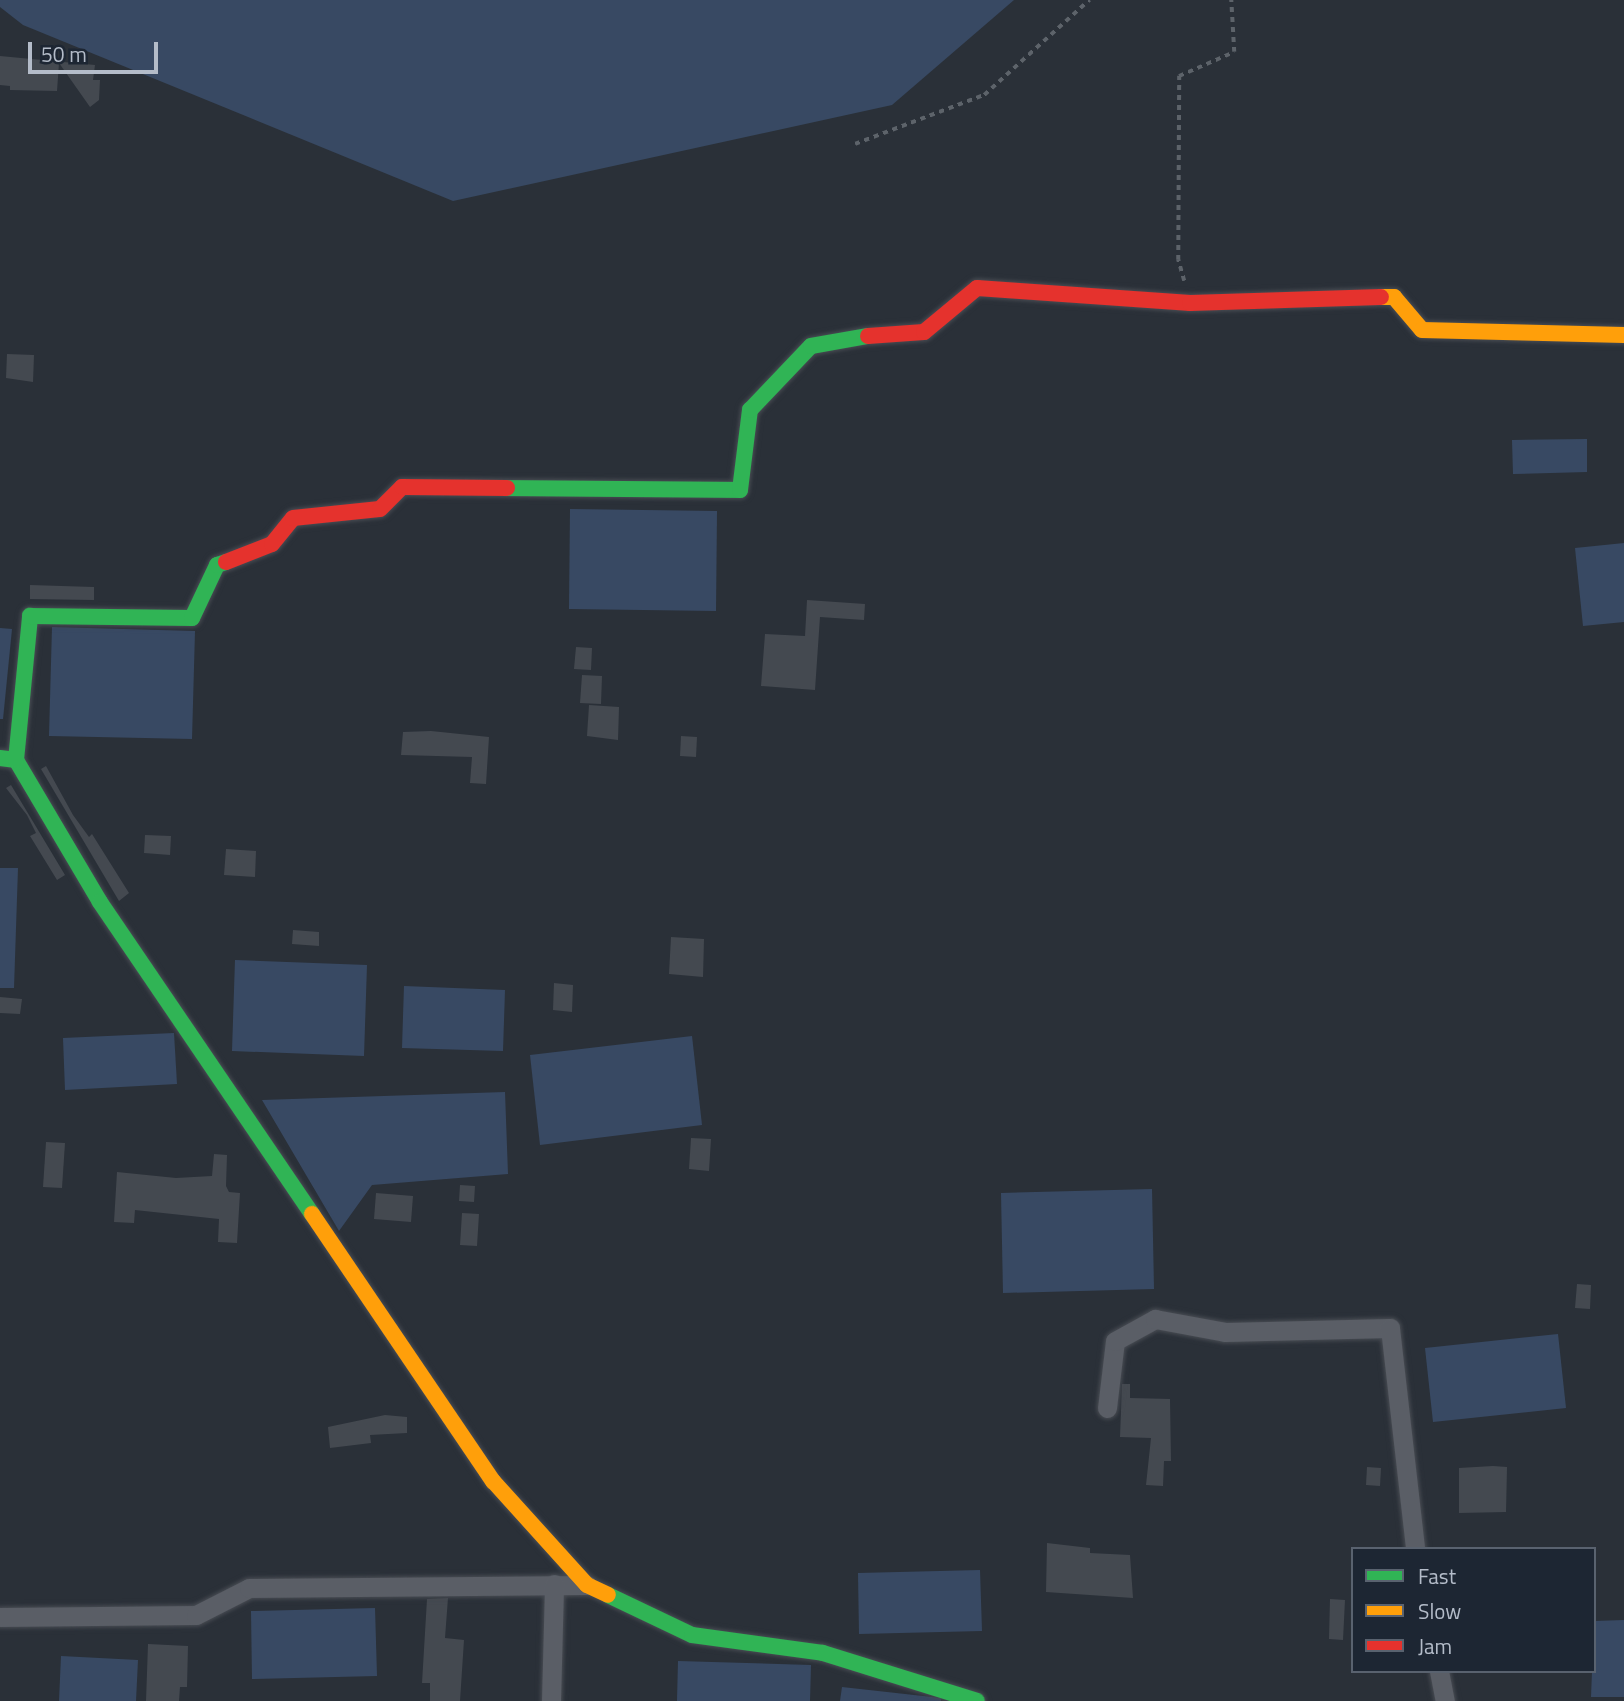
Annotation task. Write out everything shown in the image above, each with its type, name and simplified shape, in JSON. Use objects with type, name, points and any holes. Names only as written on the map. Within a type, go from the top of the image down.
[{"type":"street","points":[[977,1701],[823,1653],[692,1634],[587,1585],[493,1480],[114,924],[8,759],[30,616],[192,618],[217,565],[272,544],[293,518],[380,509],[402,487],[740,490],[750,410],[811,346],[842,338],[924,332],[977,288],[1190,303],[1394,297],[1422,330],[1624,335]]},
{"type":"street","points":[[1107,1408],[1115,1342],[1155,1319],[1225,1332],[1390,1328],[1415,1547]]},
{"type":"street","points":[[551,1701],[554,1584]]},
{"type":"street","points":[[0,1617],[196,1615],[249,1588],[587,1585]]},
{"type":"street","points":[[1439,1673],[1445,1701]]},
{"type":"path","points":[[855,145],[985,95],[1088,0]]},
{"type":"path","points":[[1190,303],[1178,260],[1179,76],[1234,52],[1231,0]]},
{"type":"water","points":[[0,0],[1014,0],[892,105],[453,201],[23,25],[0,7]]},
{"type":"water","points":[[1587,439],[1587,472],[1513,474],[1512,440]]},
{"type":"water","points":[[570,509],[717,511],[716,611],[569,609]]},
{"type":"water","points":[[1624,543],[1624,622],[1583,626],[1575,548]]},
{"type":"water","points":[[52,627],[195,631],[192,739],[49,736]]},
{"type":"water","points":[[0,628],[12,629],[3,719],[0,719]]},
{"type":"water","points":[[0,868],[18,868],[14,988],[0,988]]},
{"type":"water","points":[[235,960],[367,965],[364,1056],[232,1051]]},
{"type":"water","points":[[404,986],[505,990],[503,1051],[402,1048]]},
{"type":"water","points":[[174,1033],[177,1084],[65,1090],[63,1038]]},
{"type":"water","points":[[692,1036],[702,1125],[540,1145],[530,1055]]},
{"type":"water","points":[[505,1092],[508,1174],[372,1185],[339,1231],[262,1100]]},
{"type":"water","points":[[1152,1189],[1154,1289],[1003,1293],[1001,1193]]},
{"type":"water","points":[[1558,1334],[1566,1408],[1433,1422],[1425,1348]]},
{"type":"water","points":[[980,1570],[982,1631],[859,1634],[858,1573]]},
{"type":"water","points":[[375,1608],[377,1676],[252,1679],[251,1611]]},
{"type":"water","points":[[1624,1620],[1624,1697],[1591,1697],[1592,1673],[1596,1673],[1596,1621]]},
{"type":"water","points":[[61,1656],[138,1660],[136,1701],[59,1701]]},
{"type":"water","points":[[678,1661],[811,1665],[810,1701],[677,1701]]},
{"type":"water","points":[[842,1687],[941,1698],[941,1701],[840,1701]]},
{"type":"building","points":[[0,56],[95,65],[93,80],[100,80],[99,100],[90,107],[59,63],[57,91],[10,90],[10,86],[0,85]]},
{"type":"building","points":[[7,354],[34,355],[33,382],[6,378]]},
{"type":"building","points":[[30,585],[94,587],[94,600],[30,599]]},
{"type":"building","points":[[807,600],[865,604],[864,620],[820,617],[815,690],[761,686],[765,634],[805,636]]},
{"type":"building","points":[[576,647],[592,648],[591,670],[574,669]]},
{"type":"building","points":[[582,675],[602,676],[601,704],[580,703]]},
{"type":"building","points":[[589,705],[619,707],[618,740],[587,736]]},
{"type":"building","points":[[431,731],[489,737],[486,784],[470,783],[472,757],[401,755],[403,732]]},
{"type":"building","points":[[681,736],[697,737],[696,757],[680,756]]},
{"type":"building","points":[[46,766],[73,815],[89,837],[92,834],[129,893],[119,901],[41,769]]},
{"type":"building","points":[[11,785],[65,875],[57,880],[30,836],[36,833],[27,815],[6,788]]},
{"type":"building","points":[[145,835],[171,836],[170,855],[144,853]]},
{"type":"building","points":[[226,849],[256,851],[255,877],[224,875]]},
{"type":"building","points":[[293,930],[319,932],[319,946],[292,944]]},
{"type":"building","points":[[671,937],[704,939],[703,977],[669,974]]},
{"type":"building","points":[[554,983],[573,985],[572,1012],[553,1010]]},
{"type":"building","points":[[0,997],[22,999],[20,1014],[0,1013]]},
{"type":"building","points":[[691,1138],[711,1139],[709,1171],[689,1169]]},
{"type":"building","points":[[46,1142],[65,1143],[62,1188],[43,1187]]},
{"type":"building","points":[[214,1154],[227,1155],[226,1186],[229,1192],[240,1193],[237,1243],[218,1242],[219,1219],[135,1210],[134,1223],[114,1222],[117,1172],[176,1178],[212,1176]]},
{"type":"building","points":[[460,1185],[475,1186],[474,1202],[459,1201]]},
{"type":"building","points":[[376,1193],[413,1196],[411,1222],[374,1219]]},
{"type":"building","points":[[462,1213],[479,1214],[477,1246],[460,1245]]},
{"type":"building","points":[[1577,1284],[1591,1285],[1590,1309],[1575,1308]]},
{"type":"building","points":[[1122,1384],[1130,1384],[1130,1398],[1170,1399],[1171,1461],[1164,1461],[1163,1486],[1146,1485],[1151,1438],[1120,1437]]},
{"type":"building","points":[[385,1415],[407,1417],[407,1433],[370,1435],[371,1443],[330,1448],[328,1427]]},
{"type":"building","points":[[1367,1467],[1381,1468],[1380,1486],[1366,1485]]},
{"type":"building","points":[[1507,1467],[1506,1512],[1459,1513],[1459,1468]]},
{"type":"building","points":[[1047,1543],[1090,1548],[1090,1553],[1130,1555],[1133,1598],[1046,1592]]},
{"type":"building","points":[[448,1598],[445,1638],[464,1640],[460,1701],[430,1701],[430,1683],[422,1683],[427,1599]]},
{"type":"building","points":[[1330,1599],[1345,1600],[1343,1640],[1329,1639]]},
{"type":"building","points":[[148,1644],[188,1646],[187,1687],[180,1687],[179,1701],[146,1701]]},
{"type":"traffic: fast","points":[[507,488],[740,490],[750,410],[811,346],[868,336]]},
{"type":"traffic: fast","points":[[16,760],[30,616],[192,618],[217,565],[226,562]]},
{"type":"traffic: fast","points":[[0,758],[16,760],[100,902],[312,1214]]},
{"type":"traffic: fast","points":[[608,1595],[692,1635],[823,1653],[977,1701]]},
{"type":"traffic: slow","points":[[1381,297],[1394,297],[1422,330],[1624,335]]},
{"type":"traffic: slow","points":[[312,1214],[493,1481],[587,1585],[608,1595]]},
{"type":"traffic: jam","points":[[868,336],[924,332],[977,288],[1190,303],[1381,297]]},
{"type":"traffic: jam","points":[[226,562],[272,544],[293,518],[380,509],[402,487],[507,488]]}]
